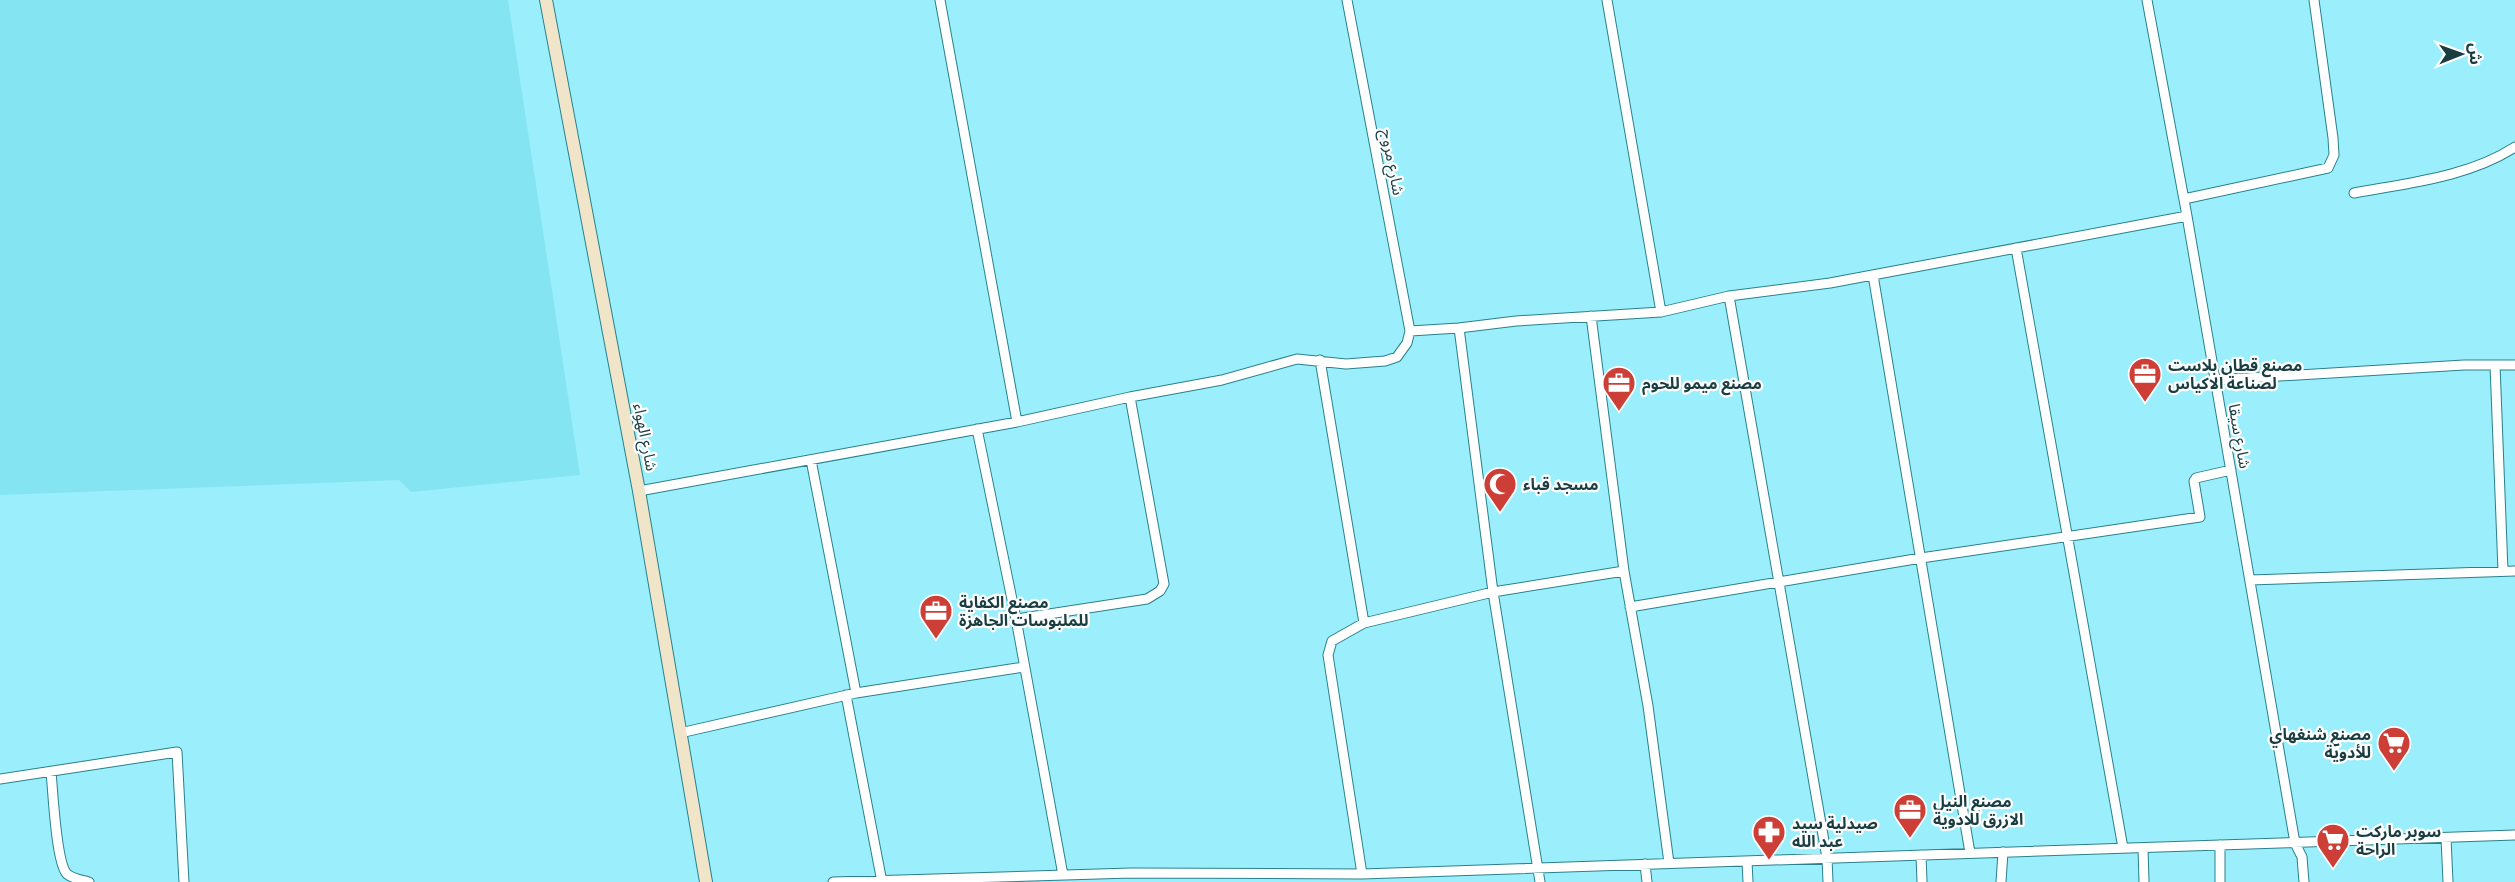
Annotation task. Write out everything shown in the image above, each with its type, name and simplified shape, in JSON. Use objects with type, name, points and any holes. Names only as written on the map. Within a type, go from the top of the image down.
[{"type":"street","name":"شارع الهواء","points":[[546,0],[639,491],[706,882]]},
{"type":"street","points":[[940,0],[1017,423]]},
{"type":"street","name":"شارع مروج","points":[[1347,0],[1410,331]]},
{"type":"street","points":[[1607,0],[1661,312]]},
{"type":"street","name":"شارع سيقا","points":[[2147,0],[2187,216],[2295,843],[2302,857],[2304,882]]},
{"type":"street","points":[[2184,199],[2328,168],[2334,155],[2314,0]]},
{"type":"street","points":[[2354,193],[2444,176],[2501,156],[2515,147]]},
{"type":"street","points":[[639,491],[1017,423],[1130,397],[1222,380],[1298,359],[1346,364],[1385,361],[1397,357],[1407,343],[1410,331],[1516,321],[1661,312],[1729,296],[1873,275],[2187,216]]},
{"type":"street","points":[[2016,248],[2123,848]]},
{"type":"street","points":[[1873,275],[1970,853]]},
{"type":"street","points":[[1729,296],[1827,858],[1828,882]]},
{"type":"street","points":[[1591,316],[1624,571],[1648,706],[1669,863]]},
{"type":"street","points":[[1459,328],[1493,592],[1540,882]]},
{"type":"street","points":[[1320,360],[1364,623]]},
{"type":"street","points":[[2495,365],[2503,571]]},
{"type":"street","points":[[2215,380],[2515,365]]},
{"type":"street","points":[[1016,619],[1148,599],[1160,591],[1164,584],[1130,397]]},
{"type":"street","points":[[977,429],[1016,619],[1063,875]]},
{"type":"street","points":[[810,460],[881,881]]},
{"type":"street","points":[[1630,607],[1780,580],[2200,517],[2194,481],[2196,478],[2231,470]]},
{"type":"street","points":[[1362,874],[1328,655],[1332,641],[1364,623],[1493,592],[1624,571]]},
{"type":"street","points":[[2250,580],[2515,571]]},
{"type":"street","points":[[680,733],[851,694],[1024,668]]},
{"type":"street","points":[[0,779],[177,752],[184,882]]},
{"type":"street","points":[[51,772],[59,852],[65,873],[72,878],[89,882]]},
{"type":"street","points":[[833,882],[1063,875],[1362,874],[2515,835]]},
{"type":"street","points":[[2446,838],[2448,882]]},
{"type":"street","points":[[2220,845],[2220,882]]},
{"type":"street","points":[[2144,848],[2144,882]]},
{"type":"street","points":[[2001,882],[2003,852]]},
{"type":"street","points":[[1921,855],[1922,882]]},
{"type":"street","points":[[1747,861],[1748,882]]},
{"type":"street","points":[[1646,864],[1647,882]]},
{"type":"shaded area","points":[[0,0],[508,0],[580,475],[411,492],[399,480],[0,495]]},
{"type":"place","name":"مصنع قطان بلاست لصناعة الاكياس","points":[[2145,403]]},
{"type":"place","name":"مصنع ميمو للحوم","points":[[1619,412]]},
{"type":"place","name":"مسجد قباء","points":[[1500,513]]},
{"type":"place","name":"مصنع الكفاية للملبوسات الجاهزة","points":[[936,640]]},
{"type":"place","name":"مصنع شنغهاي للأدوية","points":[[2394,772]]},
{"type":"place","name":"مصنع النيل الازرق للادوية","points":[[1910,839]]},
{"type":"place","name":"صيدلية سيد عبد الله","points":[[1769,861]]},
{"type":"place","name":"سوبر ماركت الراحة","points":[[2333,869]]}]
